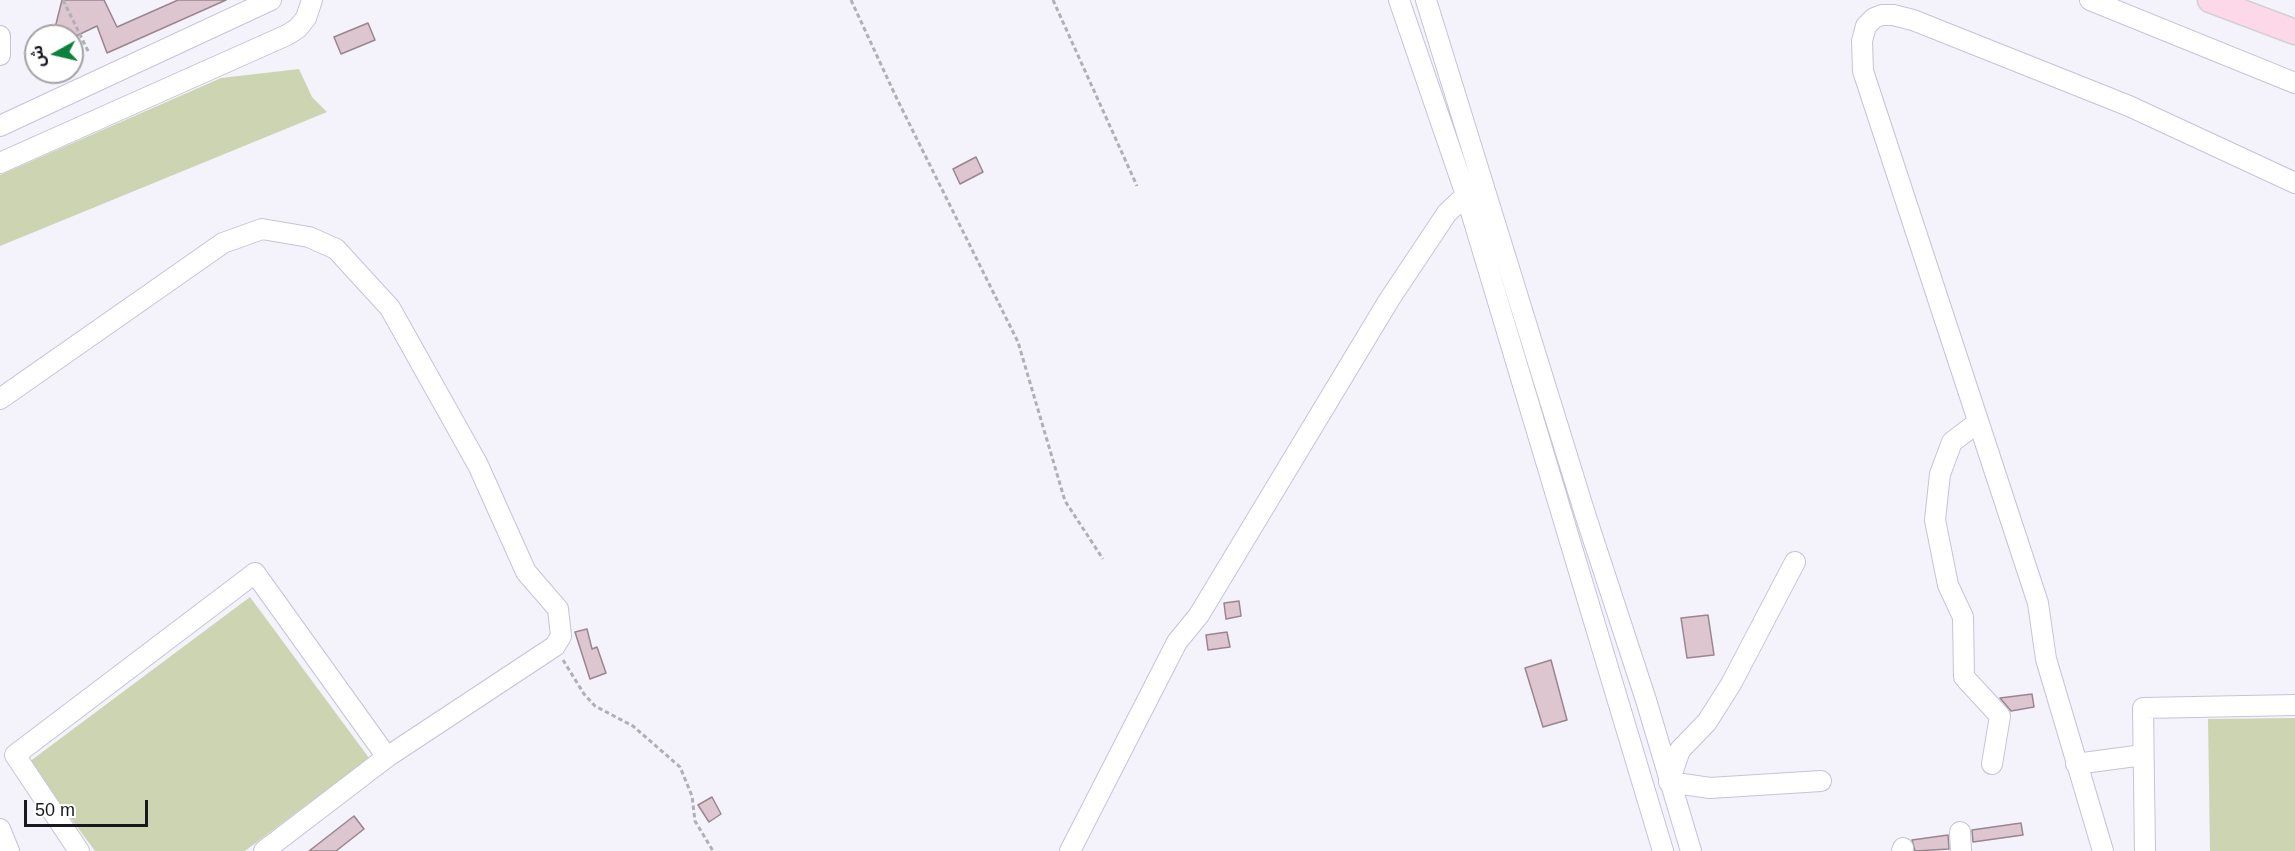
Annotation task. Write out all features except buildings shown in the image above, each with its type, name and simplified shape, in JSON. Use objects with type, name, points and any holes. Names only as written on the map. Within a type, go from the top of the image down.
[{"type":"main road","points":[[2210,0],[2295,32]]},
{"type":"street","points":[[0,126],[271,0]]},
{"type":"street","points":[[0,163],[287,35],[298,28],[306,18],[312,0]]},
{"type":"street","points":[[1400,0],[1466,195],[1663,851]]},
{"type":"street","points":[[1426,0],[1692,851]]},
{"type":"street","points":[[2090,0],[2295,83]]},
{"type":"street","points":[[2103,851],[2046,659],[2038,603],[1863,71],[1862,41],[1866,26],[1874,18],[1893,15],[1913,20],[2129,106],[2295,183]]},
{"type":"street","points":[[0,36],[2,44],[0,55]]},
{"type":"street","points":[[1070,851],[1177,642],[1199,615],[1389,300],[1447,213],[1466,195]]},
{"type":"street","points":[[0,399],[223,243],[262,229],[309,237],[336,249],[390,308],[478,465],[526,572],[558,609],[561,636],[555,646],[387,757],[264,851]]},
{"type":"street","points":[[1977,423],[1952,442],[1940,474],[1935,520],[1948,585],[1964,617],[1964,677],[2000,716],[1992,764]]},
{"type":"street","points":[[1669,782],[1680,750],[1707,722],[1731,684],[1795,562]]},
{"type":"street","points":[[79,851],[15,755],[255,573],[387,757]]},
{"type":"street","points":[[2145,851],[2143,708],[2295,705]]},
{"type":"street","points":[[2076,764],[2144,755]]},
{"type":"street","points":[[1669,782],[1710,788],[1821,781]]},
{"type":"street","points":[[0,829],[9,851]]},
{"type":"path","points":[[63,0],[89,53]]},
{"type":"path","points":[[850,0],[1018,342],[1065,501],[1103,559]]},
{"type":"path","points":[[1053,0],[1137,186]]},
{"type":"path","points":[[555,646],[570,675],[595,706],[633,726],[680,767],[692,796],[695,821],[713,851]]},
{"type":"green space","points":[[299,69],[312,97],[327,112],[0,246],[0,175],[221,78]]},
{"type":"green space","points":[[250,597],[369,758],[245,851],[95,851],[29,762]]},
{"type":"green space","points":[[2295,718],[2295,851],[2210,851],[2208,719]]}]
